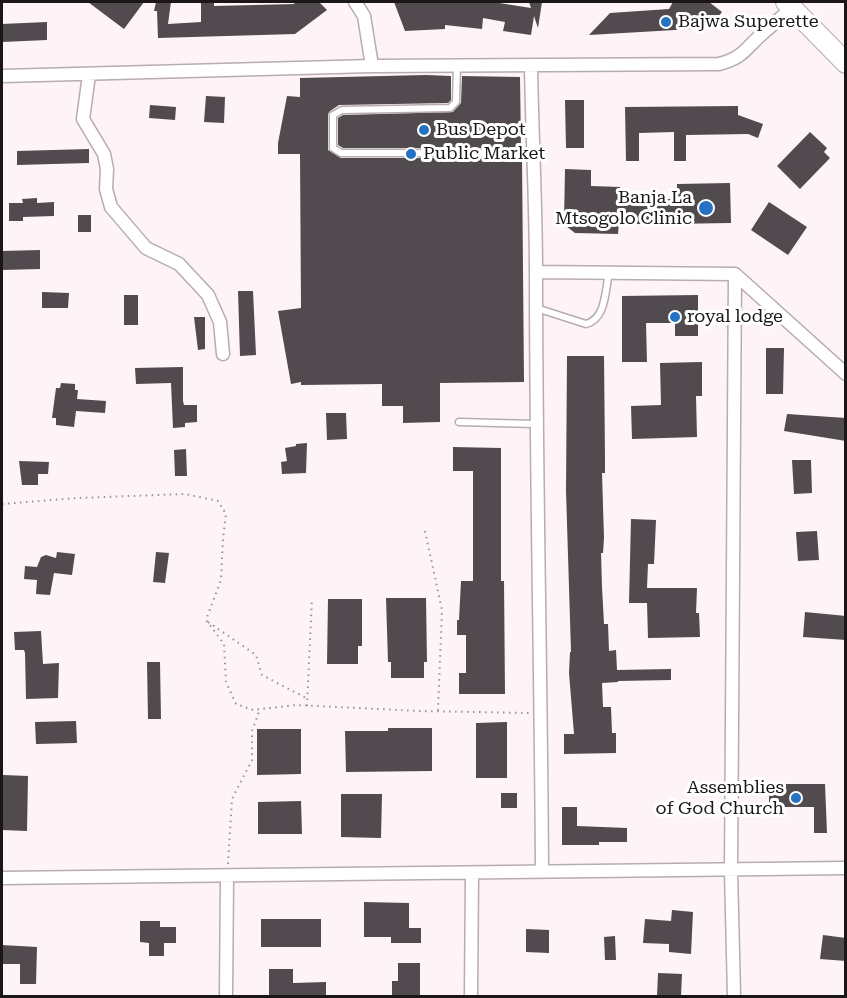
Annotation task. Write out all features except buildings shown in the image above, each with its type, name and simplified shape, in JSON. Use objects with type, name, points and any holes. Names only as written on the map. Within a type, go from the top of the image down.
[{"type":"highway","points":[[789,5],[846,63]]},
{"type":"street","points":[[355,2],[364,16],[372,66]]},
{"type":"street","points":[[2,76],[372,66],[719,64],[748,51],[789,5]]},
{"type":"street","points":[[531,65],[536,272],[535,424],[542,872]]},
{"type":"street","points":[[89,75],[83,118],[104,154],[107,169],[106,189],[111,207],[146,248],[179,264],[208,295],[220,322],[223,354]]},
{"type":"street","points":[[536,272],[735,274],[846,374]]},
{"type":"street","points":[[734,996],[731,870],[735,274]]},
{"type":"street","points":[[2,878],[846,868]]},
{"type":"street","points":[[471,996],[472,874]]},
{"type":"street","points":[[226,996],[227,876]]},
{"type":"lane","points":[[457,66],[456,102],[450,108],[342,110],[333,115],[333,148],[342,153],[532,153]]},
{"type":"lane","points":[[535,308],[586,324],[594,322],[600,316],[609,273]]},
{"type":"lane","points":[[459,422],[535,424]]},
{"type":"path","points":[[2,504],[77,498],[185,494],[218,501],[226,514],[221,579],[206,620]]},
{"type":"path","points":[[425,531],[442,610],[438,711]]},
{"type":"path","points":[[307,706],[312,598]]},
{"type":"path","points":[[206,620],[224,644],[226,682],[236,704],[252,710],[307,706],[541,713]]},
{"type":"path","points":[[206,620],[256,655],[262,675],[308,699]]},
{"type":"path","points":[[227,876],[232,799],[252,760],[252,730],[260,709]]},
{"type":"place","name":"Bajwa Superette","points":[[666,22]]},
{"type":"place","name":"Bus Depot","points":[[424,130]]},
{"type":"place","name":"Public Market","points":[[411,154]]},
{"type":"place","name":"Banja La Mtsogolo Clinic","points":[[706,208]]},
{"type":"place","name":"royal lodge","points":[[675,317]]},
{"type":"place","name":"Assemblies of God Church","points":[[796,798]]}]
